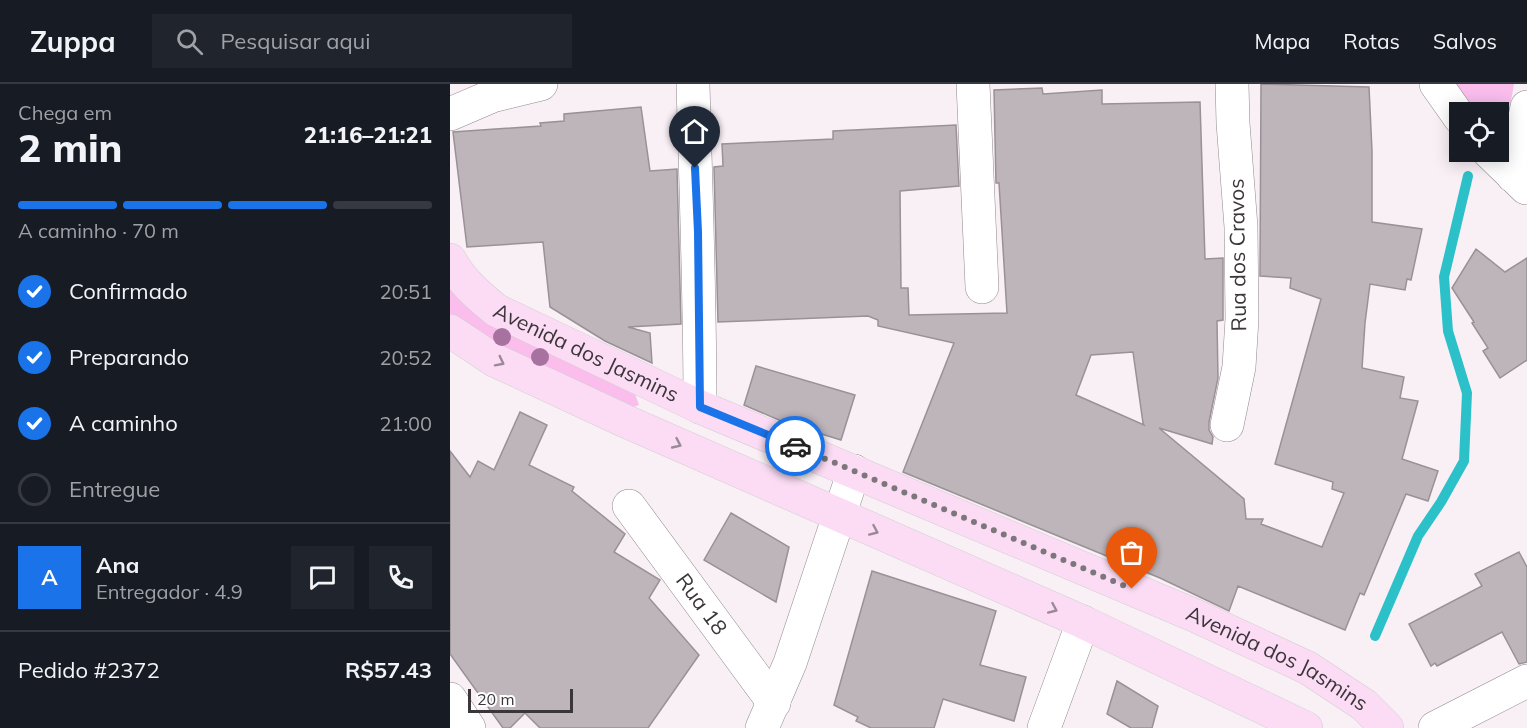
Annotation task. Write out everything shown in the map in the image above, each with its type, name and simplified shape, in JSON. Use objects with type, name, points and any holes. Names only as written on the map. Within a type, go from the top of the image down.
[{"type":"main road","name":"Avenida dos Jasmins","points":[[450,260],[473,291],[496,310],[700,407],[1196,616],[1308,668],[1364,705],[1388,728]]},
{"type":"main road","points":[[450,331],[494,360],[714,461],[1083,622],[1303,727]]},
{"type":"street","points":[[450,114],[492,96],[541,84]]},
{"type":"street","points":[[693,84],[698,221],[700,407]]},
{"type":"street","points":[[973,84],[982,287]]},
{"type":"street","name":"Rua dos Cravos","points":[[1227,425],[1239,367],[1242,320],[1241,227],[1232,84]]},
{"type":"street","points":[[1436,84],[1449,102]]},
{"type":"street","points":[[1520,183],[1527,107]]},
{"type":"street","points":[[1499,162],[1520,183]]},
{"type":"street","points":[[768,715],[790,663],[841,516],[854,471]]},
{"type":"street","name":"Rua 18","points":[[629,506],[768,715]]},
{"type":"street","points":[[1044,728],[1083,622]]},
{"type":"street","points":[[1436,728],[1527,681]]},
{"type":"street","points":[[450,699],[469,728]]},
{"type":"shaded area","points":[[1453,84],[1514,84],[1509,112],[1509,102],[1467,102],[1458,95]]},
{"type":"shaded area","points":[[450,280],[634,391],[639,405],[628,409],[450,321]]},
{"type":"building","points":[[1261,84],[1369,87],[1372,222],[1422,229],[1411,280],[1407,279],[1405,290],[1370,284],[1362,368],[1404,377],[1400,398],[1418,401],[1402,459],[1438,471],[1428,501],[1406,494],[1364,595],[1360,593],[1345,630],[1238,586],[1229,611],[1160,578],[903,472],[954,343],[878,326],[878,320],[868,316],[718,322],[714,167],[723,166],[722,144],[833,139],[833,131],[956,125],[959,186],[900,191],[901,288],[908,288],[909,315],[1007,313],[999,183],[996,183],[994,90],[1042,88],[1043,94],[1102,90],[1102,104],[1200,102],[1205,259],[1223,258],[1223,320],[1217,321],[1218,378],[1209,422],[1209,430],[1213,437],[1212,444],[1159,428],[1244,499],[1246,519],[1263,519],[1261,524],[1322,547],[1344,493],[1332,489],[1333,482],[1275,464],[1321,299],[1290,288],[1291,278],[1260,276]],"holes":[[[1133,352],[1144,425],[1076,395],[1091,355]]]},
{"type":"building","points":[[641,107],[650,171],[677,169],[681,324],[628,327],[650,333],[652,363],[605,341],[550,307],[543,242],[467,247],[453,132],[541,126],[540,123],[564,121],[564,114]]},
{"type":"building","points":[[1476,249],[1505,272],[1527,258],[1527,360],[1500,378],[1483,351],[1488,348],[1452,288]]},
{"type":"building","points":[[756,366],[855,395],[841,440],[786,423],[744,405]]},
{"type":"building","points":[[520,412],[547,425],[529,465],[574,487],[572,491],[625,534],[614,552],[660,580],[649,598],[699,655],[648,728],[540,728],[525,713],[510,728],[503,728],[450,654],[450,451],[470,477],[478,461],[494,470]]},
{"type":"building","points":[[731,513],[789,547],[776,602],[704,560]]},
{"type":"building","points":[[1519,552],[1527,567],[1527,662],[1519,664],[1502,632],[1437,666],[1435,663],[1431,666],[1409,624],[1482,586],[1475,574]]},
{"type":"building","points":[[872,571],[996,611],[980,665],[1026,677],[1014,721],[943,699],[934,728],[871,728],[856,721],[858,717],[834,705]]},
{"type":"building","points":[[1117,681],[1158,706],[1152,728],[1131,728],[1107,714]]},
{"type":"waterway","points":[[1375,636],[1418,536],[1441,502],[1464,461],[1467,393],[1448,331],[1444,277],[1468,176]]},
{"type":"way so far","points":[[795,446],[1132,589]]},
{"type":"route","points":[[695,168],[698,210],[700,407],[795,446]]}]
